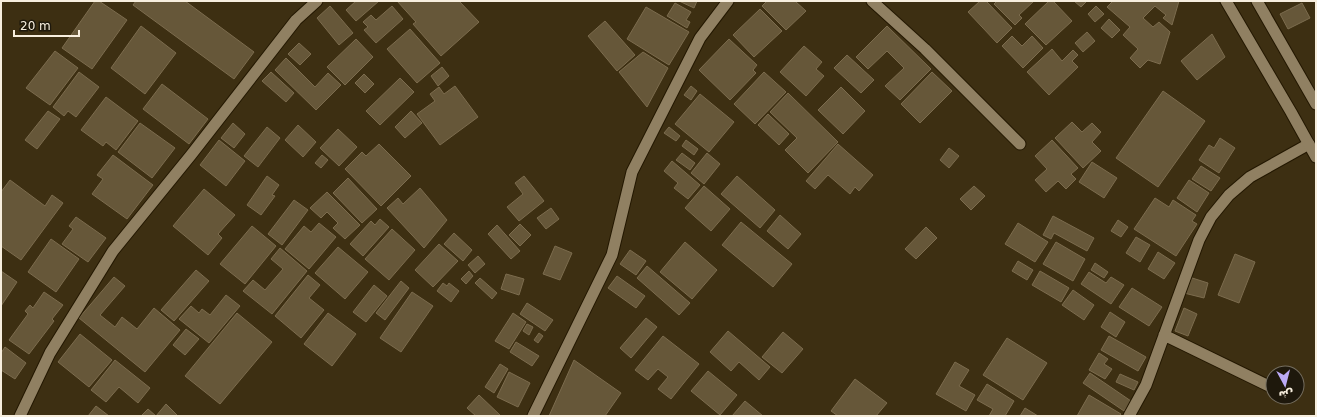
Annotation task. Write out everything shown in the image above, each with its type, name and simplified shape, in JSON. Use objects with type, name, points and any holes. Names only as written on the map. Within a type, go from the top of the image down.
[{"type":"street","points":[[20,416],[50,353],[113,251],[191,156],[296,20],[317,1]]},
{"type":"street","points":[[533,416],[612,255],[632,172],[700,38],[728,1]]},
{"type":"street","points":[[872,1],[925,49],[1020,144]]},
{"type":"street","points":[[1226,1],[1292,112],[1316,157]]},
{"type":"street","points":[[1257,1],[1316,104]]},
{"type":"street","points":[[1129,416],[1146,385],[1199,240],[1211,217],[1229,195],[1250,177],[1309,144]]},
{"type":"street","points":[[1164,335],[1265,384]]},
{"type":"building","points":[[95,1],[99,1],[127,20],[92,69],[62,48]]},
{"type":"building","points":[[136,1],[185,1],[254,52],[234,79],[133,5]]},
{"type":"building","points":[[356,1],[379,1],[356,21],[346,10]]},
{"type":"building","points":[[397,1],[459,1],[479,22],[441,56],[413,24],[416,22]]},
{"type":"building","points":[[679,1],[697,1],[694,8]]},
{"type":"building","points":[[767,1],[795,1],[806,11],[786,30],[762,6]]},
{"type":"building","points":[[980,1],[986,1],[1012,28],[997,43],[968,12]]},
{"type":"building","points":[[997,1],[1034,1],[1019,15],[1022,18],[1015,25],[994,4]]},
{"type":"building","points":[[1049,1],[1053,1],[1072,21],[1046,45],[1025,24]]},
{"type":"building","points":[[1074,1],[1087,1],[1081,7]]},
{"type":"building","points":[[1111,1],[1179,1],[1172,25],[1163,18],[1166,15],[1155,6],[1143,18],[1153,27],[1159,22],[1170,32],[1160,64],[1148,60],[1140,68],[1130,58],[1138,49],[1123,35],[1130,27],[1107,7],[1112,2]]},
{"type":"building","points":[[675,3],[691,12],[686,20],[690,22],[687,28],[667,16]]},
{"type":"building","points":[[1302,3],[1310,18],[1288,29],[1280,14]]},
{"type":"building","points":[[330,6],[353,33],[339,45],[317,18]]},
{"type":"building","points":[[392,6],[403,19],[376,43],[364,30],[368,27],[363,22],[371,15],[376,20]]},
{"type":"building","points":[[1096,6],[1104,14],[1095,22],[1088,14]]},
{"type":"building","points":[[646,7],[689,32],[669,65],[627,39]]},
{"type":"building","points":[[760,9],[782,31],[754,57],[733,35]]},
{"type":"building","points":[[1109,19],[1120,30],[1112,38],[1101,28]]},
{"type":"building","points":[[605,21],[635,55],[617,71],[588,36]]},
{"type":"building","points":[[141,26],[176,53],[145,94],[111,68]]},
{"type":"building","points":[[887,26],[931,69],[900,100],[885,86],[904,68],[887,51],[868,69],[856,57]]},
{"type":"building","points":[[410,29],[440,63],[417,83],[387,49]]},
{"type":"building","points":[[1087,32],[1095,41],[1083,52],[1075,43]]},
{"type":"building","points":[[1212,34],[1225,57],[1197,80],[1181,61]]},
{"type":"building","points":[[1012,36],[1022,46],[1032,36],[1043,48],[1023,68],[1002,46]]},
{"type":"building","points":[[356,39],[373,57],[345,85],[327,67]]},
{"type":"building","points":[[729,39],[757,65],[753,70],[756,73],[730,100],[699,70]]},
{"type":"building","points":[[299,43],[311,54],[300,65],[288,54]]},
{"type":"building","points":[[804,46],[822,62],[816,69],[824,76],[806,96],[780,72]]},
{"type":"building","points":[[1052,49],[1062,61],[1073,50],[1078,55],[1072,61],[1078,67],[1049,95],[1027,72]]},
{"type":"building","points":[[55,51],[78,68],[50,105],[26,88]]},
{"type":"building","points":[[643,52],[668,68],[647,107],[619,72]]},
{"type":"building","points":[[847,55],[874,80],[861,93],[834,68]]},
{"type":"building","points":[[286,58],[315,87],[328,73],[341,85],[316,110],[275,70]]},
{"type":"building","points":[[442,67],[449,76],[438,86],[431,76]]},
{"type":"building","points":[[79,72],[99,87],[76,117],[68,111],[64,116],[53,107]]},
{"type":"building","points":[[271,72],[294,93],[286,102],[262,81]]},
{"type":"building","points":[[764,72],[786,92],[755,124],[734,104]]},
{"type":"building","points":[[932,72],[952,91],[920,123],[901,104]]},
{"type":"building","points":[[364,74],[374,84],[365,93],[355,83]]},
{"type":"building","points":[[400,78],[414,92],[380,125],[366,111]]},
{"type":"building","points":[[162,84],[208,119],[189,144],[143,109]]},
{"type":"building","points":[[455,86],[478,117],[440,145],[417,114],[435,101],[430,94],[439,87],[444,94]]},
{"type":"building","points":[[691,86],[697,91],[691,100],[684,95]]},
{"type":"building","points":[[841,87],[865,111],[843,134],[818,110]]},
{"type":"building","points":[[1163,91],[1205,121],[1158,187],[1116,158]]},
{"type":"building","points":[[788,93],[838,142],[808,173],[785,150],[797,138],[770,112]]},
{"type":"building","points":[[700,94],[734,122],[709,152],[675,124]]},
{"type":"building","points":[[106,97],[138,121],[116,150],[106,142],[103,146],[81,130]]},
{"type":"building","points":[[48,111],[60,119],[37,149],[25,140]]},
{"type":"building","points":[[411,111],[422,123],[405,138],[395,127]]},
{"type":"building","points":[[768,114],[789,134],[779,145],[758,125]]},
{"type":"building","points":[[1072,122],[1082,132],[1092,123],[1101,132],[1092,142],[1101,151],[1083,168],[1055,138]]},
{"type":"building","points":[[140,123],[175,148],[152,178],[118,152]]},
{"type":"building","points":[[233,123],[245,134],[234,148],[221,138]]},
{"type":"building","points":[[298,125],[316,142],[303,157],[285,140]]},
{"type":"building","points":[[267,127],[280,138],[258,167],[244,156]]},
{"type":"building","points":[[669,127],[680,136],[676,141],[664,133]]},
{"type":"building","points":[[338,129],[357,147],[339,166],[320,148]]},
{"type":"building","points":[[1220,138],[1235,148],[1219,173],[1199,160],[1209,145],[1214,148]]},
{"type":"building","points":[[219,140],[245,161],[226,186],[200,165]]},
{"type":"building","points":[[686,140],[698,149],[694,155],[682,146]]},
{"type":"building","points":[[1052,140],[1078,168],[1071,174],[1076,179],[1066,189],[1058,181],[1046,192],[1035,180],[1047,169],[1035,156]]},
{"type":"building","points":[[379,144],[411,176],[381,206],[345,169],[362,152],[366,156]]},
{"type":"building","points":[[838,144],[873,175],[859,191],[855,187],[850,194],[828,175],[815,189],[806,181]]},
{"type":"building","points":[[949,148],[959,156],[949,168],[940,160]]},
{"type":"building","points":[[682,153],[695,163],[690,170],[676,160]]},
{"type":"building","points":[[707,153],[720,164],[704,184],[691,173]]},
{"type":"building","points":[[113,155],[153,185],[127,219],[92,194],[103,179],[97,175]]},
{"type":"building","points":[[322,155],[328,160],[321,168],[315,163]]},
{"type":"building","points":[[672,161],[700,185],[688,199],[674,188],[678,183],[664,171]]},
{"type":"building","points":[[1092,162],[1117,178],[1104,198],[1079,182]]},
{"type":"building","points":[[1201,166],[1220,178],[1211,191],[1192,179]]},
{"type":"building","points":[[267,176],[279,185],[272,195],[275,196],[261,215],[247,205]]},
{"type":"building","points":[[524,176],[544,201],[519,221],[507,207],[523,194],[515,183]]},
{"type":"building","points":[[737,176],[775,210],[760,228],[721,194]]},
{"type":"building","points":[[348,178],[377,209],[362,223],[333,193]]},
{"type":"building","points":[[10,180],[45,206],[52,195],[63,203],[21,260],[1,246],[1,192]]},
{"type":"building","points":[[1189,180],[1209,193],[1197,212],[1177,198]]},
{"type":"building","points":[[704,186],[730,209],[711,231],[685,208]]},
{"type":"building","points":[[974,186],[985,196],[971,210],[960,199]]},
{"type":"building","points":[[420,188],[447,220],[424,248],[387,208],[398,198],[403,204]]},
{"type":"building","points":[[204,189],[235,215],[218,234],[222,238],[208,255],[173,226]]},
{"type":"building","points":[[327,192],[360,225],[345,239],[333,228],[338,223],[327,212],[321,218],[310,208]]},
{"type":"building","points":[[1155,198],[1169,207],[1173,200],[1196,215],[1192,221],[1197,224],[1176,256],[1134,229]]},
{"type":"building","points":[[294,200],[308,210],[282,245],[268,234]]},
{"type":"building","points":[[551,208],[559,219],[546,229],[537,218]]},
{"type":"building","points":[[780,215],[801,234],[788,249],[767,231]]},
{"type":"building","points":[[1053,216],[1094,238],[1087,251],[1054,233],[1051,239],[1043,235]]},
{"type":"building","points":[[76,217],[106,238],[88,262],[62,244],[73,229],[69,226]]},
{"type":"building","points":[[380,219],[389,227],[363,256],[350,244],[371,221],[375,225]]},
{"type":"building","points":[[1118,220],[1128,227],[1121,237],[1111,231]]},
{"type":"building","points":[[741,222],[792,264],[773,287],[722,245]]},
{"type":"building","points":[[319,223],[336,237],[309,269],[285,249],[304,226],[311,232]]},
{"type":"building","points":[[1018,223],[1048,242],[1035,262],[1005,244]]},
{"type":"building","points":[[520,224],[531,235],[520,246],[509,235]]},
{"type":"building","points":[[497,225],[520,251],[511,259],[488,234]]},
{"type":"building","points":[[252,226],[276,246],[245,284],[220,264]]},
{"type":"building","points":[[926,227],[937,238],[916,259],[905,249]]},
{"type":"building","points":[[392,229],[415,250],[389,280],[365,259]]},
{"type":"building","points":[[454,233],[472,250],[463,261],[444,244]]},
{"type":"building","points":[[1136,237],[1150,245],[1140,262],[1126,253]]},
{"type":"building","points":[[51,239],[79,259],[56,292],[28,272]]},
{"type":"building","points":[[685,242],[717,270],[692,299],[660,272]]},
{"type":"building","points":[[1056,242],[1085,259],[1073,281],[1043,264]]},
{"type":"building","points":[[439,244],[458,261],[433,287],[415,270]]},
{"type":"building","points":[[555,246],[572,253],[560,280],[543,274]]},
{"type":"building","points":[[338,247],[368,272],[345,299],[315,273]]},
{"type":"building","points":[[280,248],[307,271],[272,314],[243,291],[253,280],[265,290],[283,269],[271,259]]},
{"type":"building","points":[[630,250],[646,261],[636,275],[620,264]]},
{"type":"building","points":[[1158,252],[1175,263],[1164,279],[1148,269]]},
{"type":"building","points":[[1235,254],[1255,262],[1239,303],[1218,295]]},
{"type":"building","points":[[478,256],[485,264],[475,273],[468,265]]},
{"type":"building","points":[[1018,261],[1033,270],[1027,280],[1012,271]]},
{"type":"building","points":[[1095,263],[1108,272],[1104,278],[1091,270]]},
{"type":"building","points":[[647,266],[690,303],[679,315],[637,278]]},
{"type":"building","points":[[196,270],[209,281],[174,321],[161,310]]},
{"type":"building","points":[[1,271],[17,282],[1,306]]},
{"type":"building","points":[[469,271],[473,276],[466,284],[461,279]]},
{"type":"building","points":[[1040,271],[1069,288],[1061,302],[1032,285]]},
{"type":"building","points":[[1089,272],[1106,283],[1111,277],[1124,285],[1111,304],[1081,284]]},
{"type":"building","points":[[506,274],[524,279],[519,295],[501,289]]},
{"type":"building","points":[[308,275],[320,285],[309,298],[324,310],[301,338],[275,316]]},
{"type":"building","points":[[617,276],[645,296],[636,308],[608,288]]},
{"type":"building","points":[[114,277],[125,286],[100,315],[115,327],[122,317],[137,329],[154,308],[180,330],[145,372],[79,318]]},
{"type":"building","points":[[1189,277],[1208,283],[1204,298],[1184,293]]},
{"type":"building","points":[[480,278],[497,293],[492,299],[475,283]]},
{"type":"building","points":[[401,281],[409,288],[385,320],[376,313]]},
{"type":"building","points":[[443,283],[447,286],[449,283],[459,291],[451,302],[437,291]]},
{"type":"building","points":[[374,285],[387,296],[366,322],[353,312]]},
{"type":"building","points":[[1132,288],[1162,307],[1149,326],[1119,307]]},
{"type":"building","points":[[1073,290],[1094,305],[1084,320],[1062,305]]},
{"type":"building","points":[[44,292],[63,305],[52,319],[54,321],[29,354],[9,340],[28,314],[25,311],[30,305],[33,308]]},
{"type":"building","points":[[412,292],[433,306],[401,352],[380,338]]},
{"type":"building","points":[[226,295],[240,306],[209,343],[179,319],[191,306],[199,313],[202,309],[210,315]]},
{"type":"building","points":[[527,303],[553,320],[545,331],[520,314]]},
{"type":"building","points":[[1184,308],[1197,314],[1188,336],[1175,331]]},
{"type":"building","points":[[1110,312],[1125,322],[1116,337],[1101,327]]},
{"type":"building","points":[[237,313],[272,342],[220,404],[185,376]]},
{"type":"building","points":[[328,313],[356,334],[332,366],[304,344]]},
{"type":"building","points":[[513,313],[526,322],[509,349],[495,341]]},
{"type":"building","points":[[646,318],[657,327],[631,358],[620,348]]},
{"type":"building","points":[[527,324],[533,327],[529,335],[523,331]]},
{"type":"building","points":[[186,329],[199,339],[185,355],[173,345]]},
{"type":"building","points":[[728,331],[770,367],[759,380],[739,362],[731,371],[710,352]]},
{"type":"building","points":[[783,332],[803,349],[782,373],[762,357]]},
{"type":"building","points":[[539,333],[543,336],[538,343],[534,340]]},
{"type":"building","points":[[80,334],[112,360],[89,387],[58,362]]},
{"type":"building","points":[[663,336],[699,364],[671,399],[658,389],[668,377],[658,369],[648,380],[635,370]]},
{"type":"building","points":[[1109,336],[1146,357],[1138,371],[1101,350]]},
{"type":"building","points":[[1007,338],[1047,363],[1023,400],[983,375]]},
{"type":"building","points":[[516,342],[539,356],[532,366],[510,352]]},
{"type":"building","points":[[5,347],[26,363],[15,379],[1,370],[1,353]]},
{"type":"building","points":[[1099,353],[1108,359],[1104,364],[1112,369],[1105,379],[1089,370]]},
{"type":"building","points":[[115,360],[150,388],[138,403],[119,387],[106,402],[91,390]]},
{"type":"building","points":[[574,360],[621,393],[605,416],[549,416]]},
{"type":"building","points":[[955,362],[969,370],[959,386],[975,395],[966,411],[936,394]]},
{"type":"building","points":[[500,364],[508,369],[494,393],[485,387]]},
{"type":"building","points":[[708,371],[737,395],[720,415],[691,391]]},
{"type":"building","points":[[509,372],[530,383],[518,407],[497,397]]},
{"type":"building","points":[[1090,373],[1131,401],[1124,411],[1083,383]]},
{"type":"building","points":[[1120,374],[1138,382],[1134,390],[1116,382]]},
{"type":"building","points":[[855,379],[887,403],[876,416],[838,416],[831,411]]},
{"type":"building","points":[[987,384],[1014,401],[1005,416],[989,416],[993,409],[977,400]]},
{"type":"building","points":[[479,395],[501,416],[476,416],[467,408]]},
{"type":"building","points":[[1089,395],[1121,414],[1119,416],[1077,416]]},
{"type":"building","points":[[745,401],[763,416],[732,416]]},
{"type":"building","points":[[166,404],[178,416],[156,416]]},
{"type":"building","points":[[96,406],[109,416],[88,416]]},
{"type":"building","points":[[1025,408],[1038,416],[1020,416]]},
{"type":"building","points":[[148,409],[156,416],[141,416]]}]
